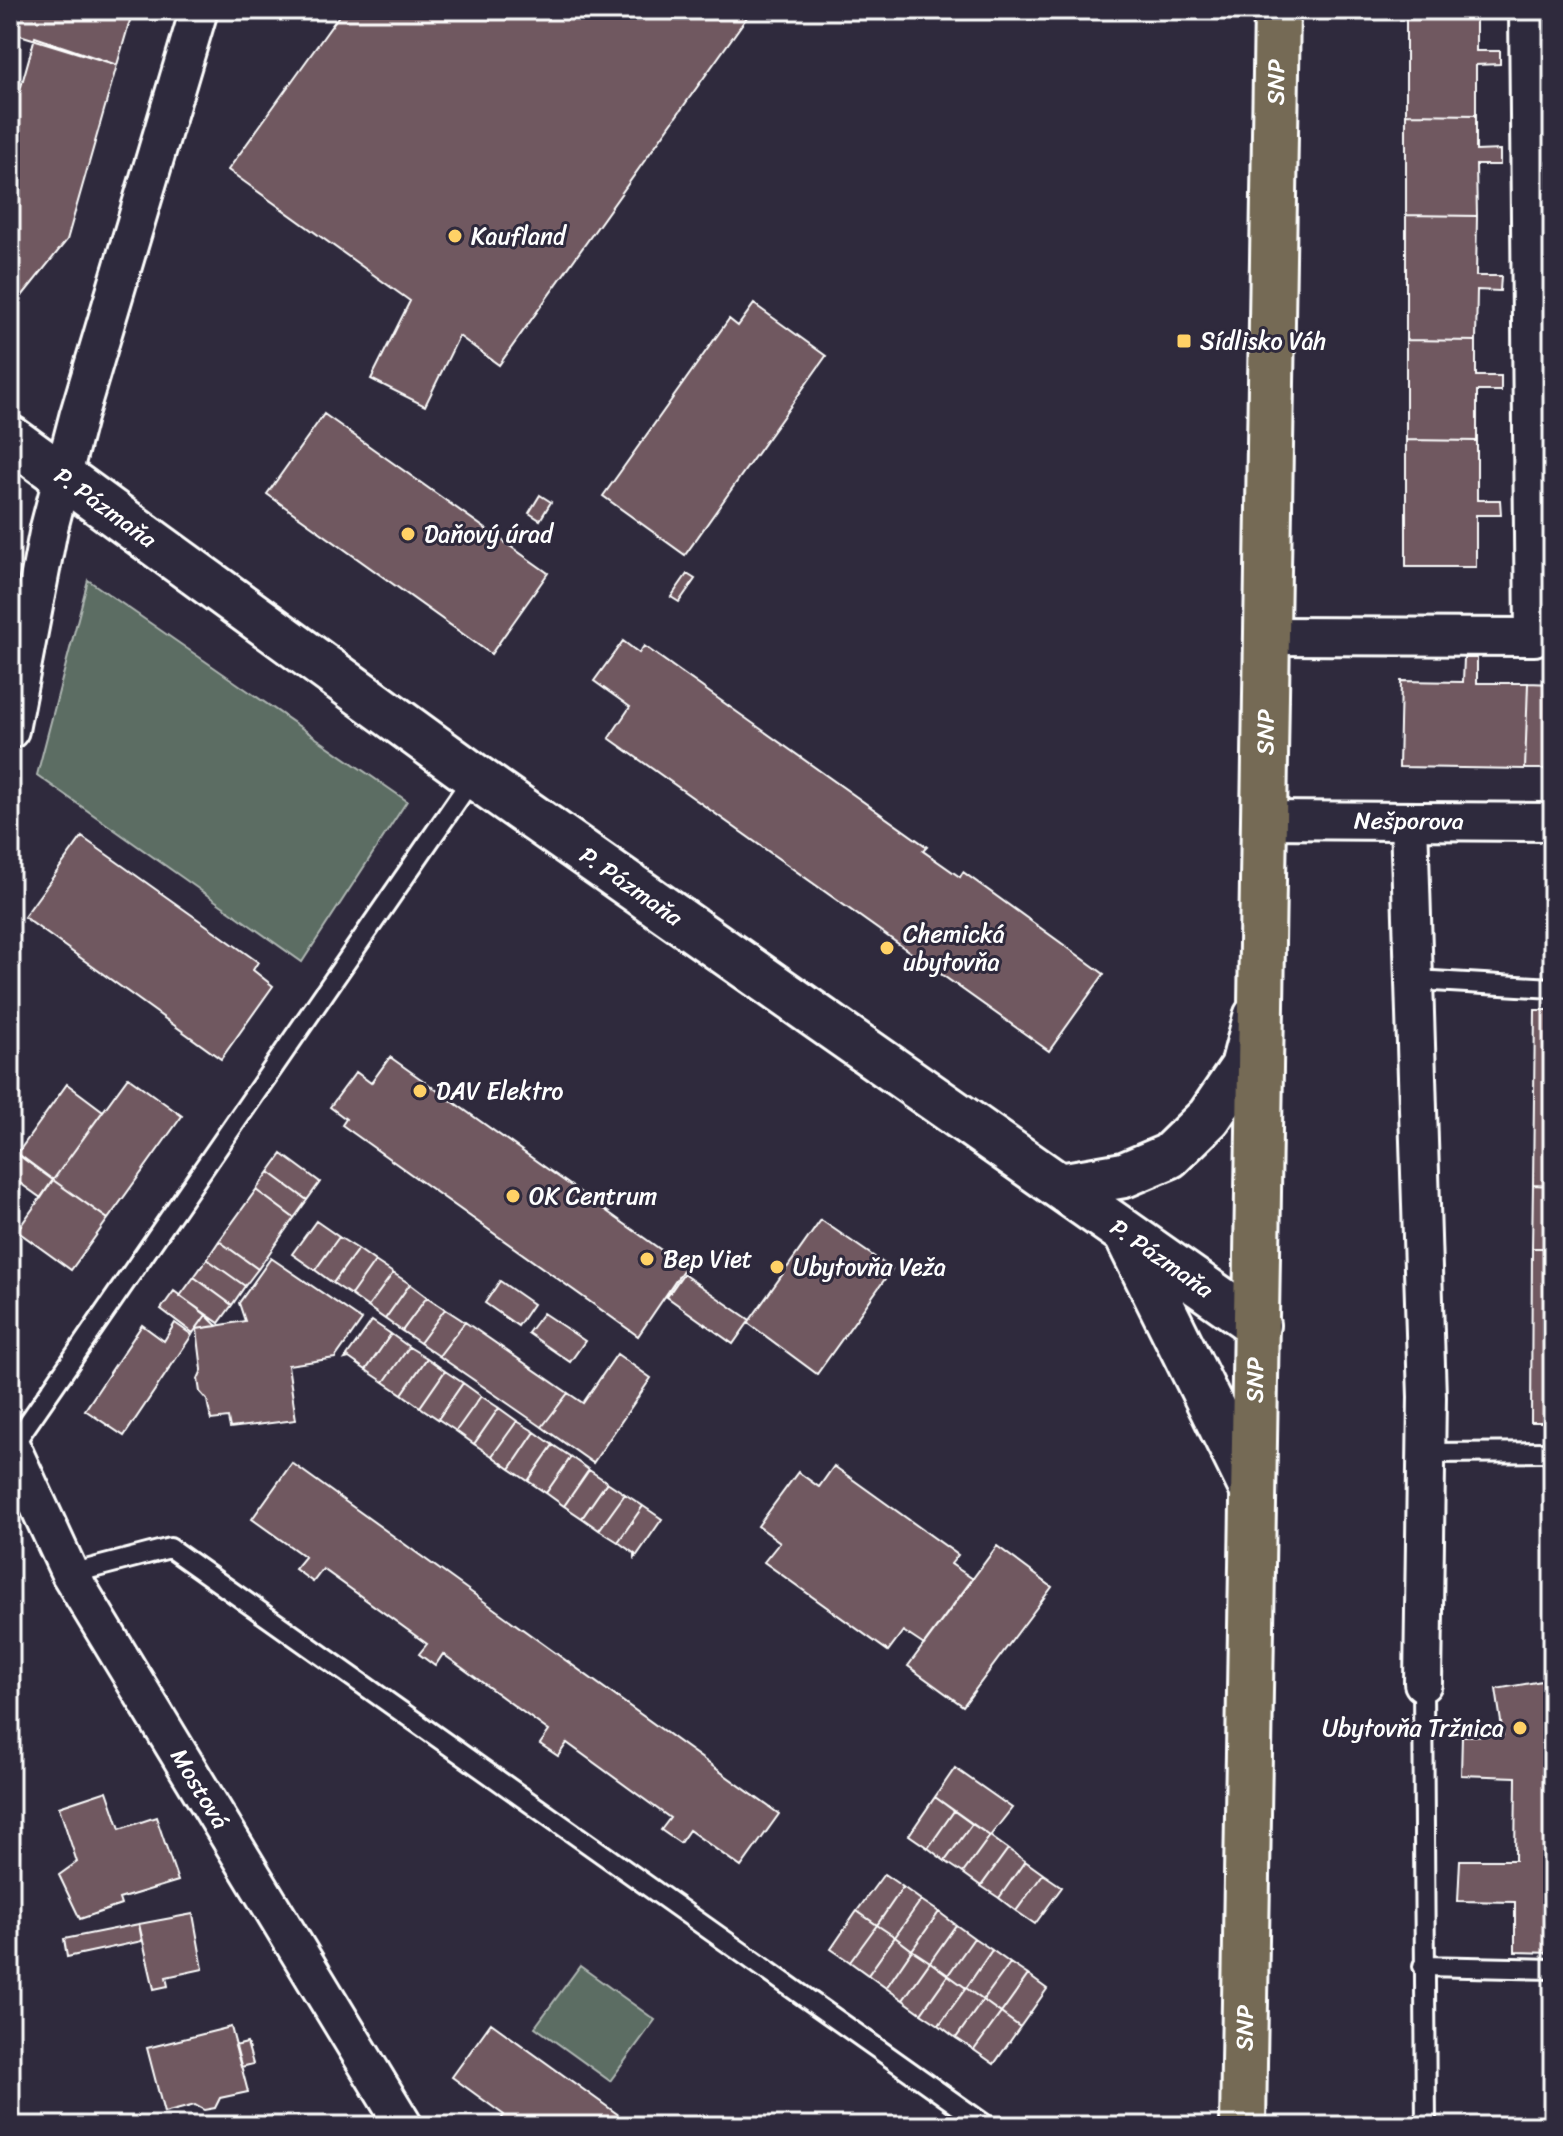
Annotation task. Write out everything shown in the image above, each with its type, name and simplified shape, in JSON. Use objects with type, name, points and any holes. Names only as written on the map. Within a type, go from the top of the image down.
[{"type":"main road","name":"SNP","points":[[1243,2126],[1251,1487],[1264,985],[1277,10]]},
{"type":"main road","name":"P. Pázmaňa","points":[[10,438],[474,776],[1257,1325]]},
{"type":"main road","points":[[1060,1186],[1124,1175],[1169,1156],[1209,1117],[1243,1067],[1264,985]]},
{"type":"main road","points":[[1125,1231],[1251,1487]]},
{"type":"street","points":[[10,730],[63,475],[199,10]]},
{"type":"street","points":[[1268,636],[1534,637],[1528,10]]},
{"type":"street","name":"Nešporova","points":[[1265,820],[1553,822]]},
{"type":"street","points":[[1409,821],[1416,980],[1426,1453],[1423,1683]]},
{"type":"street","name":"Mostová","points":[[11,1446],[70,1574],[405,2124]]},
{"type":"lane","points":[[11,1446],[474,776]]},
{"type":"lane","points":[[1416,980],[1553,988]]},
{"type":"lane","points":[[1426,1453],[1553,1452]]},
{"type":"lane","points":[[70,1574],[170,1548],[987,2126]]},
{"type":"lane","points":[[1423,1683],[1426,2126]]},
{"type":"lane","points":[[1423,1966],[1553,1969]]},
{"type":"green space","points":[[88,580],[407,801],[302,962],[37,775]]},
{"type":"green space","points":[[580,1966],[655,2020],[610,2081],[535,2027]]},
{"type":"building","points":[[10,10],[133,10],[117,65],[10,32]]},
{"type":"building","name":"Kaufland","points":[[343,10],[752,10],[499,365],[459,336],[425,406],[371,379],[410,301],[228,170]]},
{"type":"building","points":[[1406,10],[1476,10],[1476,51],[1500,51],[1500,64],[1476,65],[1476,115],[1406,114]]},
{"type":"building","points":[[35,37],[117,65],[67,240],[18,301],[10,295],[10,126]]},
{"type":"building","points":[[1406,114],[1476,115],[1476,151],[1500,150],[1500,165],[1476,165],[1477,216],[1406,215]]},
{"type":"building","points":[[1406,215],[1477,216],[1476,276],[1501,276],[1500,291],[1477,290],[1476,341],[1406,340]]},
{"type":"building","points":[[754,304],[826,356],[685,555],[603,496],[729,319],[738,326]]},
{"type":"building","points":[[1406,340],[1476,341],[1476,376],[1501,376],[1501,391],[1477,391],[1477,441],[1406,440]]},
{"type":"building","name":"Daňový úrad","points":[[324,414],[548,573],[491,654],[267,494]]},
{"type":"building","points":[[1406,440],[1477,441],[1477,500],[1500,500],[1501,515],[1476,515],[1476,567],[1406,567]]},
{"type":"building","points":[[540,495],[551,502],[540,520],[529,513]]},
{"type":"building","points":[[687,574],[695,579],[679,602],[671,597]]},
{"type":"building","points":[[623,641],[639,653],[644,646],[927,847],[923,851],[960,877],[963,872],[1104,974],[1049,1051],[609,738],[630,707],[594,681]]},
{"type":"building","points":[[1464,658],[1477,658],[1477,683],[1528,683],[1525,769],[1399,767],[1401,681],[1463,682]]},
{"type":"building","points":[[1528,683],[1553,684],[1553,769],[1525,769]]},
{"type":"building","points":[[82,837],[258,962],[253,970],[273,986],[221,1059],[24,917]]},
{"type":"building","points":[[1535,1010],[1553,1010],[1553,1186],[1533,1185]]},
{"type":"building","name":"OK Centrum","points":[[390,1057],[685,1267],[638,1336],[342,1125],[346,1119],[330,1107],[356,1072],[371,1083]]},
{"type":"building","points":[[128,1077],[182,1116],[108,1219],[53,1180]]},
{"type":"building","points":[[67,1084],[103,1111],[53,1180],[17,1154]]},
{"type":"building","points":[[17,1153],[53,1180],[41,1198],[10,1176],[10,1163]]},
{"type":"building","points":[[282,1154],[320,1182],[307,1200],[269,1172]]},
{"type":"building","points":[[269,1172],[307,1200],[294,1218],[256,1190]]},
{"type":"building","points":[[53,1180],[108,1219],[71,1270],[17,1231]]},
{"type":"building","points":[[1533,1185],[1553,1186],[1553,1248],[1532,1248]]},
{"type":"building","points":[[256,1190],[294,1218],[258,1269],[219,1241]]},
{"type":"building","points":[[821,1220],[892,1269],[817,1374],[748,1323]]},
{"type":"building","points":[[316,1221],[339,1237],[315,1270],[292,1254]]},
{"type":"building","points":[[339,1237],[358,1249],[333,1283],[315,1270]]},
{"type":"building","points":[[219,1241],[258,1269],[245,1286],[207,1259]]},
{"type":"building","points":[[1532,1248],[1553,1248],[1553,1422],[1531,1422]]},
{"type":"building","points":[[358,1249],[375,1261],[351,1295],[333,1283]]},
{"type":"building","points":[[271,1258],[362,1320],[335,1358],[288,1365],[296,1420],[230,1428],[228,1418],[211,1420],[207,1400],[200,1392],[198,1379],[202,1370],[197,1329],[245,1321],[239,1303]]},
{"type":"building","points":[[207,1259],[245,1286],[232,1305],[194,1277]]},
{"type":"building","points":[[375,1261],[393,1273],[368,1307],[351,1295]]},
{"type":"building","points":[[393,1273],[410,1284],[385,1319],[368,1307]]},
{"type":"building","points":[[683,1274],[750,1320],[733,1344],[667,1297]]},
{"type":"building","points":[[194,1277],[232,1305],[219,1323],[180,1296]]},
{"type":"building","points":[[500,1281],[533,1304],[518,1326],[485,1303]]},
{"type":"building","points":[[410,1284],[427,1297],[402,1331],[385,1319]]},
{"type":"building","points":[[174,1291],[206,1315],[193,1333],[161,1309]]},
{"type":"building","points":[[427,1297],[445,1309],[420,1343],[402,1331]]},
{"type":"building","points":[[445,1309],[465,1322],[439,1356],[420,1343]]},
{"type":"building","points":[[543,1313],[585,1341],[570,1362],[528,1333]]},
{"type":"building","points":[[206,1315],[217,1326],[196,1329]]},
{"type":"building","points":[[372,1321],[391,1334],[366,1370],[349,1358],[345,1359]]},
{"type":"building","points":[[465,1322],[568,1393],[542,1427],[439,1356]]},
{"type":"building","points":[[175,1323],[192,1335],[124,1436],[85,1410],[142,1325],[164,1341]]},
{"type":"building","points":[[391,1334],[409,1347],[384,1382],[366,1370]]},
{"type":"building","points":[[409,1347],[427,1358],[402,1394],[384,1382]]},
{"type":"building","points":[[617,1354],[651,1378],[593,1463],[542,1427],[568,1393],[583,1403]]},
{"type":"building","points":[[427,1358],[445,1371],[420,1407],[402,1394]]},
{"type":"building","points":[[445,1371],[463,1383],[438,1419],[420,1407]]},
{"type":"building","points":[[463,1383],[481,1396],[456,1431],[438,1419]]},
{"type":"building","points":[[481,1396],[499,1408],[474,1444],[456,1431]]},
{"type":"building","points":[[499,1408],[517,1421],[492,1456],[474,1444]]},
{"type":"building","points":[[517,1421],[535,1432],[510,1469],[492,1456]]},
{"type":"building","points":[[535,1432],[553,1445],[528,1481],[510,1469]]},
{"type":"building","points":[[553,1445],[571,1457],[546,1493],[528,1481]]},
{"type":"building","points":[[571,1457],[589,1470],[564,1506],[546,1493]]},
{"type":"building","points":[[292,1463],[779,1814],[741,1867],[689,1830],[680,1843],[661,1830],[670,1818],[567,1743],[558,1756],[540,1744],[549,1731],[443,1654],[435,1666],[419,1654],[427,1644],[323,1569],[313,1582],[295,1569],[305,1557],[252,1519]]},
{"type":"building","points":[[834,1466],[958,1555],[951,1564],[973,1579],[924,1645],[903,1631],[888,1651],[764,1562],[780,1542],[758,1526],[798,1472],[819,1487]]},
{"type":"building","points":[[589,1470],[607,1482],[582,1518],[564,1506]]},
{"type":"building","points":[[607,1482],[625,1494],[599,1530],[582,1518]]},
{"type":"building","points":[[625,1494],[643,1506],[618,1542],[599,1530]]},
{"type":"building","points":[[643,1506],[662,1519],[635,1558],[635,1554],[618,1542]]},
{"type":"building","points":[[997,1546],[1052,1587],[963,1706],[908,1666]]},
{"type":"building","points":[[1553,1679],[1553,1953],[1515,1952],[1515,1902],[1458,1901],[1460,1860],[1515,1860],[1516,1777],[1461,1775],[1462,1736],[1503,1735],[1496,1689]]},
{"type":"building","points":[[955,1768],[1012,1808],[990,1836],[935,1797]]},
{"type":"building","points":[[107,1791],[120,1829],[156,1817],[178,1881],[119,1899],[121,1905],[80,1919],[59,1875],[77,1862],[59,1807]]},
{"type":"building","points":[[935,1797],[954,1811],[928,1848],[909,1835]]},
{"type":"building","points":[[954,1811],[972,1824],[945,1861],[928,1848]]},
{"type":"building","points":[[972,1824],[990,1836],[963,1873],[945,1861]]},
{"type":"building","points":[[990,1836],[1008,1849],[981,1886],[963,1873]]},
{"type":"building","points":[[1008,1849],[1025,1861],[999,1898],[981,1886]]},
{"type":"building","points":[[1025,1861],[1043,1874],[1016,1911],[999,1898]]},
{"type":"building","points":[[884,1874],[903,1887],[877,1925],[857,1911]]},
{"type":"building","points":[[1043,1874],[1062,1887],[1035,1924],[1016,1911]]},
{"type":"building","points":[[903,1887],[921,1900],[895,1937],[877,1925]]},
{"type":"building","points":[[921,1900],[939,1912],[912,1950],[895,1937]]},
{"type":"building","points":[[857,1911],[877,1925],[850,1962],[831,1949]]},
{"type":"building","points":[[939,1912],[956,1925],[930,1962],[912,1950]]},
{"type":"building","points":[[193,1914],[203,1969],[166,1977],[168,1986],[154,1989],[139,1924]]},
{"type":"building","points":[[139,1924],[142,1941],[67,1957],[64,1939]]},
{"type":"building","points":[[877,1925],[895,1937],[868,1975],[850,1962]]},
{"type":"building","points":[[956,1925],[974,1938],[948,1975],[930,1962]]},
{"type":"building","points":[[895,1937],[912,1950],[886,1988],[868,1975]]},
{"type":"building","points":[[974,1938],[992,1950],[966,1988],[948,1975]]},
{"type":"building","points":[[912,1950],[930,1962],[903,2000],[886,1988]]},
{"type":"building","points":[[992,1950],[1010,1963],[983,2000],[966,1988]]},
{"type":"building","points":[[930,1962],[948,1975],[921,2013],[903,2000]]},
{"type":"building","points":[[1010,1963],[1028,1975],[1001,2013],[983,2000]]},
{"type":"building","points":[[948,1975],[966,1988],[939,2025],[921,2013]]},
{"type":"building","points":[[1028,1975],[1047,1989],[1020,2027],[1001,2013]]},
{"type":"building","points":[[966,1988],[983,2000],[956,2038],[939,2025]]},
{"type":"building","points":[[983,2000],[1001,2013],[974,2050],[956,2038]]},
{"type":"building","points":[[1001,2013],[1020,2027],[994,2064],[974,2050]]},
{"type":"building","points":[[491,2023],[634,2126],[497,2126],[504,2115],[452,2077]]},
{"type":"building","points":[[231,2027],[248,2092],[220,2098],[215,2108],[204,2110],[195,2105],[164,2113],[147,2048]]},
{"type":"building","points":[[247,2043],[253,2064],[241,2067],[235,2046]]},
{"type":"place","name":"Kaufland","points":[[455,236]]},
{"type":"place","name":"Sídlisko Váh","points":[[1184,341]]},
{"type":"place","name":"Daňový úrad","points":[[408,534]]},
{"type":"place","name":"Chemická ubytovňa","points":[[887,948]]},
{"type":"place","name":"DAV Elektro","points":[[420,1091]]},
{"type":"place","name":"OK Centrum","points":[[513,1196]]},
{"type":"place","name":"Bep Viet","points":[[647,1259]]},
{"type":"place","name":"Ubytovňa Veža","points":[[777,1267]]},
{"type":"place","name":"Ubytovňa Tržnica","points":[[1520,1728]]}]
